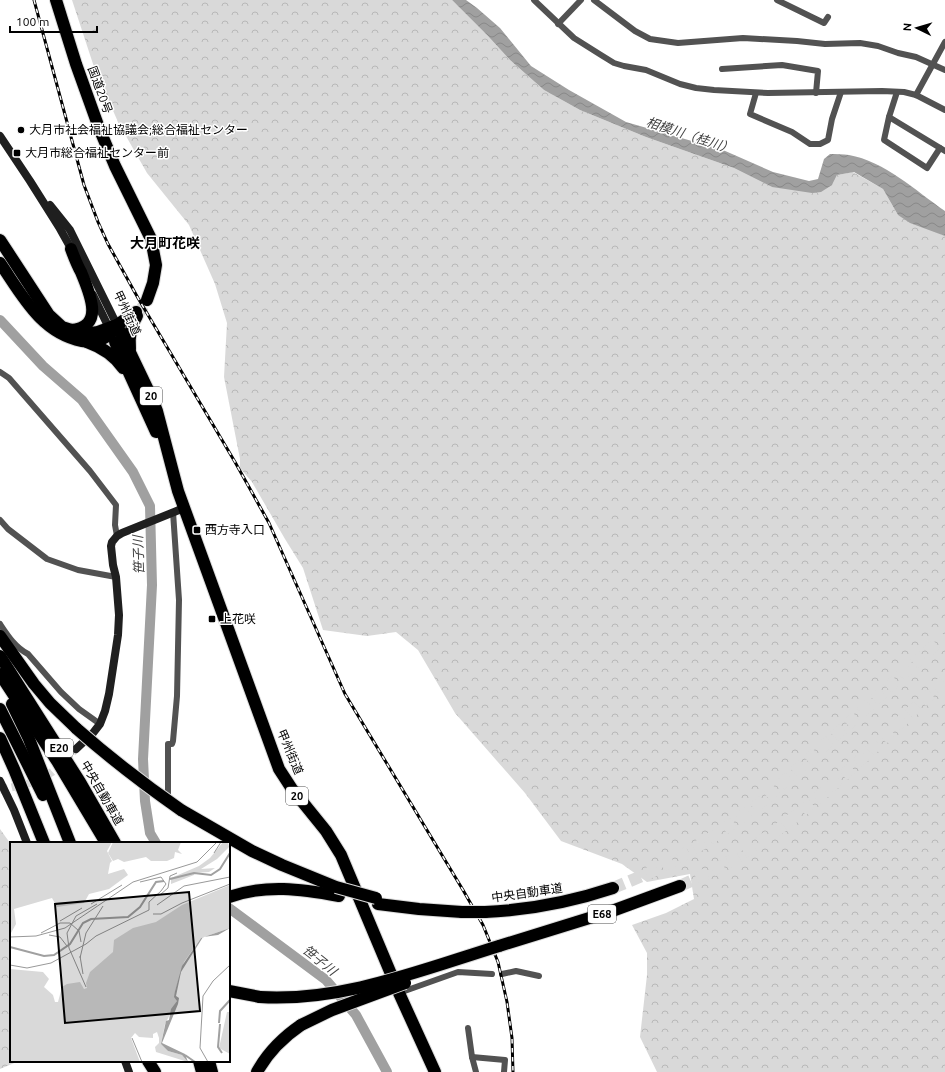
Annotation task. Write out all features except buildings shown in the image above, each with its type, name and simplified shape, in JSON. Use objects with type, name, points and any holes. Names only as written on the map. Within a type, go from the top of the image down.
[{"type":"highway","name":"国道20号","points":[[56,0],[76,64],[99,128],[115,166],[151,239],[156,265],[153,283],[147,300]]},
{"type":"highway","points":[[0,240],[49,315],[59,324],[70,330],[78,332],[91,333],[113,329]]},
{"type":"highway","points":[[70,330],[77,330],[86,325],[90,321],[93,309],[89,293],[71,249]]},
{"type":"highway","points":[[0,263],[38,317],[57,332],[75,340],[86,342],[102,348],[118,361],[144,404]]},
{"type":"highway","points":[[86,342],[104,339],[113,329],[136,314],[129,335],[132,358]]},
{"type":"highway","name":"甲州街道","points":[[113,329],[132,358],[157,411],[172,471],[179,510],[279,768],[292,790],[326,831],[338,850],[399,993],[435,1072]]},
{"type":"highway","name":"甲州街道","points":[[113,329],[172,471]]},
{"type":"highway","points":[[0,636],[34,684],[50,703],[77,729],[128,772],[181,810],[252,851],[337,891]]},
{"type":"highway","name":"中央自動車道","points":[[0,656],[80,782],[111,842]]},
{"type":"highway","name":"中央自動車道","points":[[0,674],[111,842]]},
{"type":"highway","points":[[0,682],[29,739],[70,842]]},
{"type":"highway","points":[[0,709],[66,842]]},
{"type":"highway","points":[[0,738],[44,842]]},
{"type":"highway","name":"E68","points":[[499,946],[619,908],[680,886]]},
{"type":"highway","points":[[230,897],[253,891],[279,888],[313,891],[337,891]]},
{"type":"highway","name":"中央自動車道","points":[[337,891],[377,901],[444,911],[485,912],[508,911],[552,905],[584,898],[613,888]]},
{"type":"highway","points":[[230,992],[260,997],[297,998],[344,992],[499,946]]},
{"type":"highway","points":[[257,1072],[264,1060],[280,1041],[301,1025],[332,1010],[499,946]]},
{"type":"highway","points":[[149,1062],[155,1072]]},
{"type":"highway","points":[[155,1062],[160,1072]]},
{"type":"highway","points":[[199,1062],[202,1072]]},
{"type":"highway","points":[[208,1062],[212,1072]]},
{"type":"main road","name":"甲州街道","points":[[0,136],[30,181],[71,249],[113,329]]},
{"type":"main road","name":"甲州街道","points":[[30,181],[70,230],[113,329]]},
{"type":"main road","points":[[76,749],[100,724],[109,694],[118,636],[119,615],[116,577],[111,546],[112,542],[119,535],[179,510]]},
{"type":"main road","points":[[0,781],[14,810],[26,842]]},
{"type":"main road","points":[[125,1062],[129,1072]]},
{"type":"street","points":[[534,0],[558,24],[586,46],[619,65],[646,70],[680,84],[696,88],[756,93],[897,92],[916,95],[945,110]]},
{"type":"street","points":[[558,24],[581,0]]},
{"type":"street","points":[[594,0],[635,31],[650,39],[663,42],[678,43],[743,38],[825,44],[860,42],[916,57],[945,70]]},
{"type":"street","points":[[777,0],[824,23],[828,17]]},
{"type":"street","points":[[916,95],[945,42]]},
{"type":"street","points":[[722,69],[782,65],[818,71],[816,93]]},
{"type":"street","points":[[756,93],[750,114],[792,132],[810,144],[820,144],[828,140],[832,119],[841,92]]},
{"type":"street","points":[[889,117],[942,150],[927,168],[884,140],[889,117],[897,92]]},
{"type":"street","points":[[0,372],[9,378],[90,471],[116,505],[115,525],[119,535]]},
{"type":"street","points":[[168,794],[168,744],[172,744],[173,741],[177,696],[179,510]]},
{"type":"street","points":[[0,520],[8,529],[47,559],[78,570],[116,577]]},
{"type":"street","points":[[0,624],[11,641],[28,654],[70,701],[100,724]]},
{"type":"street","points":[[502,974],[516,971],[538,976]]},
{"type":"street","points":[[399,993],[458,972],[492,974]]},
{"type":"street","points":[[468,1028],[476,1072]]},
{"type":"street","points":[[472,1056],[504,1060],[504,1072]]},
{"type":"green space","points":[[72,0],[452,0],[510,60],[544,90],[580,110],[646,137],[734,168],[772,187],[832,185],[837,175],[853,172],[883,189],[898,215],[945,236],[945,1072],[657,1072],[640,1037],[647,975],[647,953],[632,925],[666,913],[694,899],[690,874],[647,882],[622,864],[561,841],[525,793],[455,713],[418,650],[396,632],[367,636],[323,630],[303,568],[252,482],[240,468],[240,459],[224,377],[227,323],[215,284],[189,225],[147,173],[118,122],[94,67]]},
{"type":"green space","points":[[0,829],[10,843],[10,1062],[17,1062],[0,1069]]},
{"type":"water","points":[[452,0],[466,0],[477,8],[500,28],[531,66],[569,90],[626,122],[723,150],[773,172],[809,181],[818,179],[824,159],[830,154],[849,155],[875,163],[899,178],[945,211],[945,236],[910,223],[898,215],[883,189],[854,172],[837,175],[832,185],[821,192],[812,193],[772,187],[734,168],[646,137],[580,110],[544,90],[510,60]]},
{"type":"waterway","name":"笹子川","points":[[0,320],[43,366],[82,400],[133,472],[150,506],[152,585],[143,759],[145,801],[150,833],[155,842]]},
{"type":"waterway","name":"笹子川","points":[[230,909],[326,980],[356,1015],[387,1072]]},
{"type":"tunnel","points":[[137,316],[147,300]]},
{"type":"tunnel","points":[[613,888],[655,870],[682,856],[718,833],[764,800],[945,636]]},
{"type":"tunnel","points":[[680,886],[739,856],[794,817],[846,773],[945,680]]},
{"type":"tunnel","points":[[0,790],[35,782],[52,772],[76,749]]},
{"type":"railway","points":[[34,0],[84,185],[108,244],[269,523],[345,694],[483,925],[498,962],[507,1002],[512,1038],[513,1072]]},
{"type":"place","name":"大月市社会福祉協議会;総合福祉センター","points":[[21,130]]},
{"type":"place","name":"大月市総合福祉センター前","points":[[17,153]]},
{"type":"place","name":"西方寺入口","points":[[197,530]]},
{"type":"place","name":"上花咲","points":[[212,619]]},
{"type":"district","name":"大月町花咲","points":[[165,243]]},
{"type":"water label","name":"相模川（桂川）","points":[[690,135]]}]
